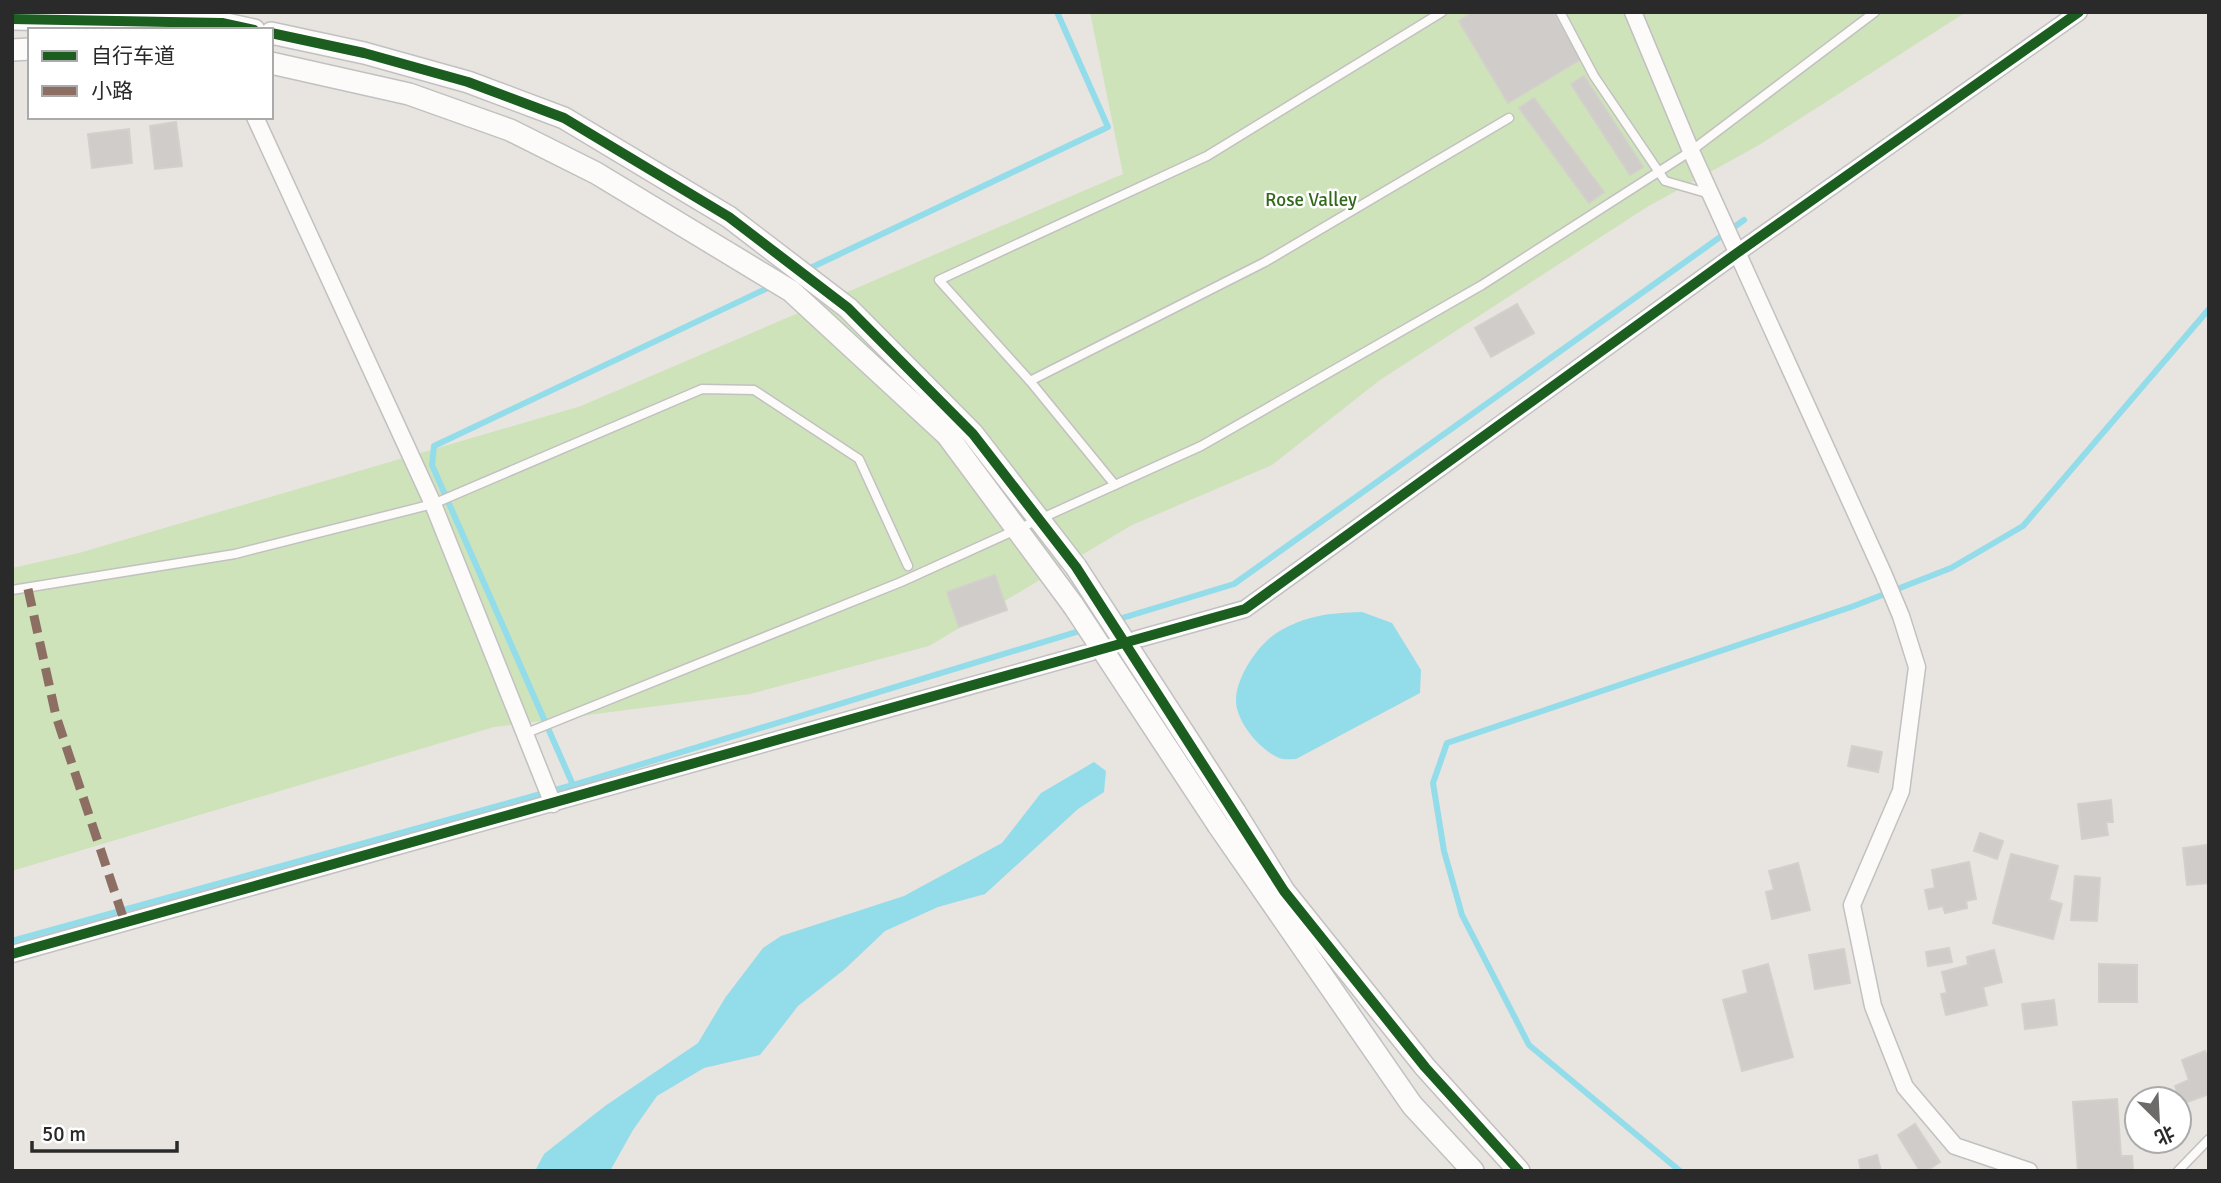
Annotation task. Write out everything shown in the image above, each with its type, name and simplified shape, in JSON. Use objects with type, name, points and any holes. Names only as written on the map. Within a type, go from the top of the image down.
[{"type":"main road","points":[[12,19],[220,22],[246,28]]},
{"type":"main road","points":[[273,33],[364,53],[468,82],[564,118],[729,217],[848,308],[973,434],[1076,567],[1226,818],[1412,1105],[1473,1171]]},
{"type":"main road","points":[[273,63],[409,94],[510,130],[596,173],[791,292],[947,435],[1226,818],[1425,1067],[1519,1171]]},
{"type":"street","points":[[1633,12],[1710,194],[1883,573],[1901,616],[1917,667],[1901,791],[1852,905],[1873,1006],[1905,1087],[1955,1146],[2029,1171]]},
{"type":"street","points":[[12,954],[1245,608],[1737,253],[2079,12]]},
{"type":"street","points":[[256,119],[433,504],[553,804]]},
{"type":"lane","points":[[1115,485],[1030,381],[939,280],[1207,156],[1442,12]]},
{"type":"lane","points":[[1560,12],[1594,76],[1665,181],[1710,194]]},
{"type":"lane","points":[[524,734],[901,582],[1200,446],[1482,285],[1691,151],[1875,12]]},
{"type":"lane","points":[[1030,381],[1265,262],[1509,118]]},
{"type":"lane","points":[[12,590],[235,554],[433,504],[702,388],[754,390],[859,459],[908,566]]},
{"type":"lane","points":[[2178,1171],[2209,1139]]},
{"type":"green space","name":"Rose Valley","points":[[1090,12],[1966,12],[1759,145],[1647,207],[1380,380],[1272,465],[1132,525],[929,646],[750,694],[494,727],[12,871],[12,568],[79,553],[581,406],[1123,174]]},
{"type":"water","points":[[1362,612],[1392,623],[1421,670],[1420,693],[1296,759],[1281,759],[1272,754],[1250,734],[1237,708],[1237,690],[1250,661],[1270,637],[1289,626],[1319,616]]},
{"type":"water","points":[[1094,762],[1106,771],[1104,792],[1078,809],[985,894],[938,907],[885,931],[845,969],[798,1006],[760,1055],[704,1068],[657,1096],[633,1130],[610,1171],[535,1171],[544,1154],[605,1106],[698,1043],[725,998],[763,948],[781,936],[904,896],[1002,843],[1041,793]]},
{"type":"building","points":[[1473,12],[1553,12],[1581,59],[1508,103],[1459,21]]},
{"type":"building","points":[[1584,76],[1643,167],[1630,175],[1571,84]]},
{"type":"building","points":[[1534,98],[1604,192],[1589,203],[1519,108]]},
{"type":"building","points":[[176,122],[182,166],[155,169],[150,126]]},
{"type":"building","points":[[129,129],[132,163],[92,168],[88,134]]},
{"type":"building","points":[[1517,304],[1534,333],[1491,357],[1475,328]]},
{"type":"building","points":[[995,575],[1007,610],[959,627],[947,592]]},
{"type":"building","points":[[1852,746],[1882,752],[1878,772],[1848,766]]},
{"type":"building","points":[[2111,800],[2113,822],[2106,822],[2108,835],[2082,839],[2078,804]]},
{"type":"building","points":[[1980,833],[2003,841],[1997,859],[1974,851]]},
{"type":"building","points":[[2207,845],[2209,883],[2187,885],[2183,848]]},
{"type":"building","points":[[2011,854],[2058,866],[2049,900],[2062,904],[2053,939],[1993,923]]},
{"type":"building","points":[[1969,862],[1976,899],[1966,901],[1967,908],[1945,913],[1943,906],[1929,909],[1925,890],[1935,888],[1932,870]]},
{"type":"building","points":[[1798,863],[1810,910],[1772,919],[1766,892],[1774,890],[1769,871]]},
{"type":"building","points":[[2075,876],[2100,878],[2097,921],[2071,920]]},
{"type":"building","points":[[1949,948],[1952,962],[1928,966],[1926,952]]},
{"type":"building","points":[[1844,949],[1850,983],[1815,989],[1809,955]]},
{"type":"building","points":[[1994,950],[2002,982],[1983,987],[1987,1005],[1946,1015],[1941,994],[1947,993],[1942,972],[1968,965],[1967,957]]},
{"type":"building","points":[[1768,964],[1793,1057],[1742,1071],[1723,1000],[1748,993],[1743,971]]},
{"type":"building","points":[[2099,964],[2137,965],[2137,1002],[2099,1002]]},
{"type":"building","points":[[2054,1000],[2057,1025],[2025,1029],[2022,1004]]},
{"type":"building","points":[[2205,1051],[2209,1060],[2209,1094],[2193,1100],[2193,1085],[2177,1085],[2189,1080],[2182,1060]]},
{"type":"building","points":[[2117,1099],[2121,1156],[2132,1156],[2133,1171],[2078,1171],[2073,1102]]},
{"type":"building","points":[[1915,1124],[1940,1162],[1926,1171],[1920,1171],[1898,1135]]},
{"type":"building","points":[[1877,1155],[1881,1171],[1861,1171],[1859,1160]]},
{"type":"waterway","points":[[806,270],[1108,127],[1057,12]]},
{"type":"waterway","points":[[12,941],[573,785],[1234,584],[1744,220]]},
{"type":"waterway","points":[[573,785],[432,465],[434,446],[774,285]]},
{"type":"waterway","points":[[1680,1171],[1529,1045],[1462,915],[1444,851],[1433,783],[1447,743],[1854,606],[1951,568],[2023,526],[2209,309]]},
{"type":"marked path","points":[[28,589],[56,716],[125,923]]},
{"type":"cycle path","points":[[12,954],[1245,609],[1737,253],[2079,12]]},
{"type":"cycle path","points":[[12,19],[222,23],[245,28]]},
{"type":"cycle path","points":[[273,33],[364,53],[468,82],[564,118],[729,217],[848,308],[973,434],[1076,567],[1284,891],[1425,1067],[1519,1171]]}]
